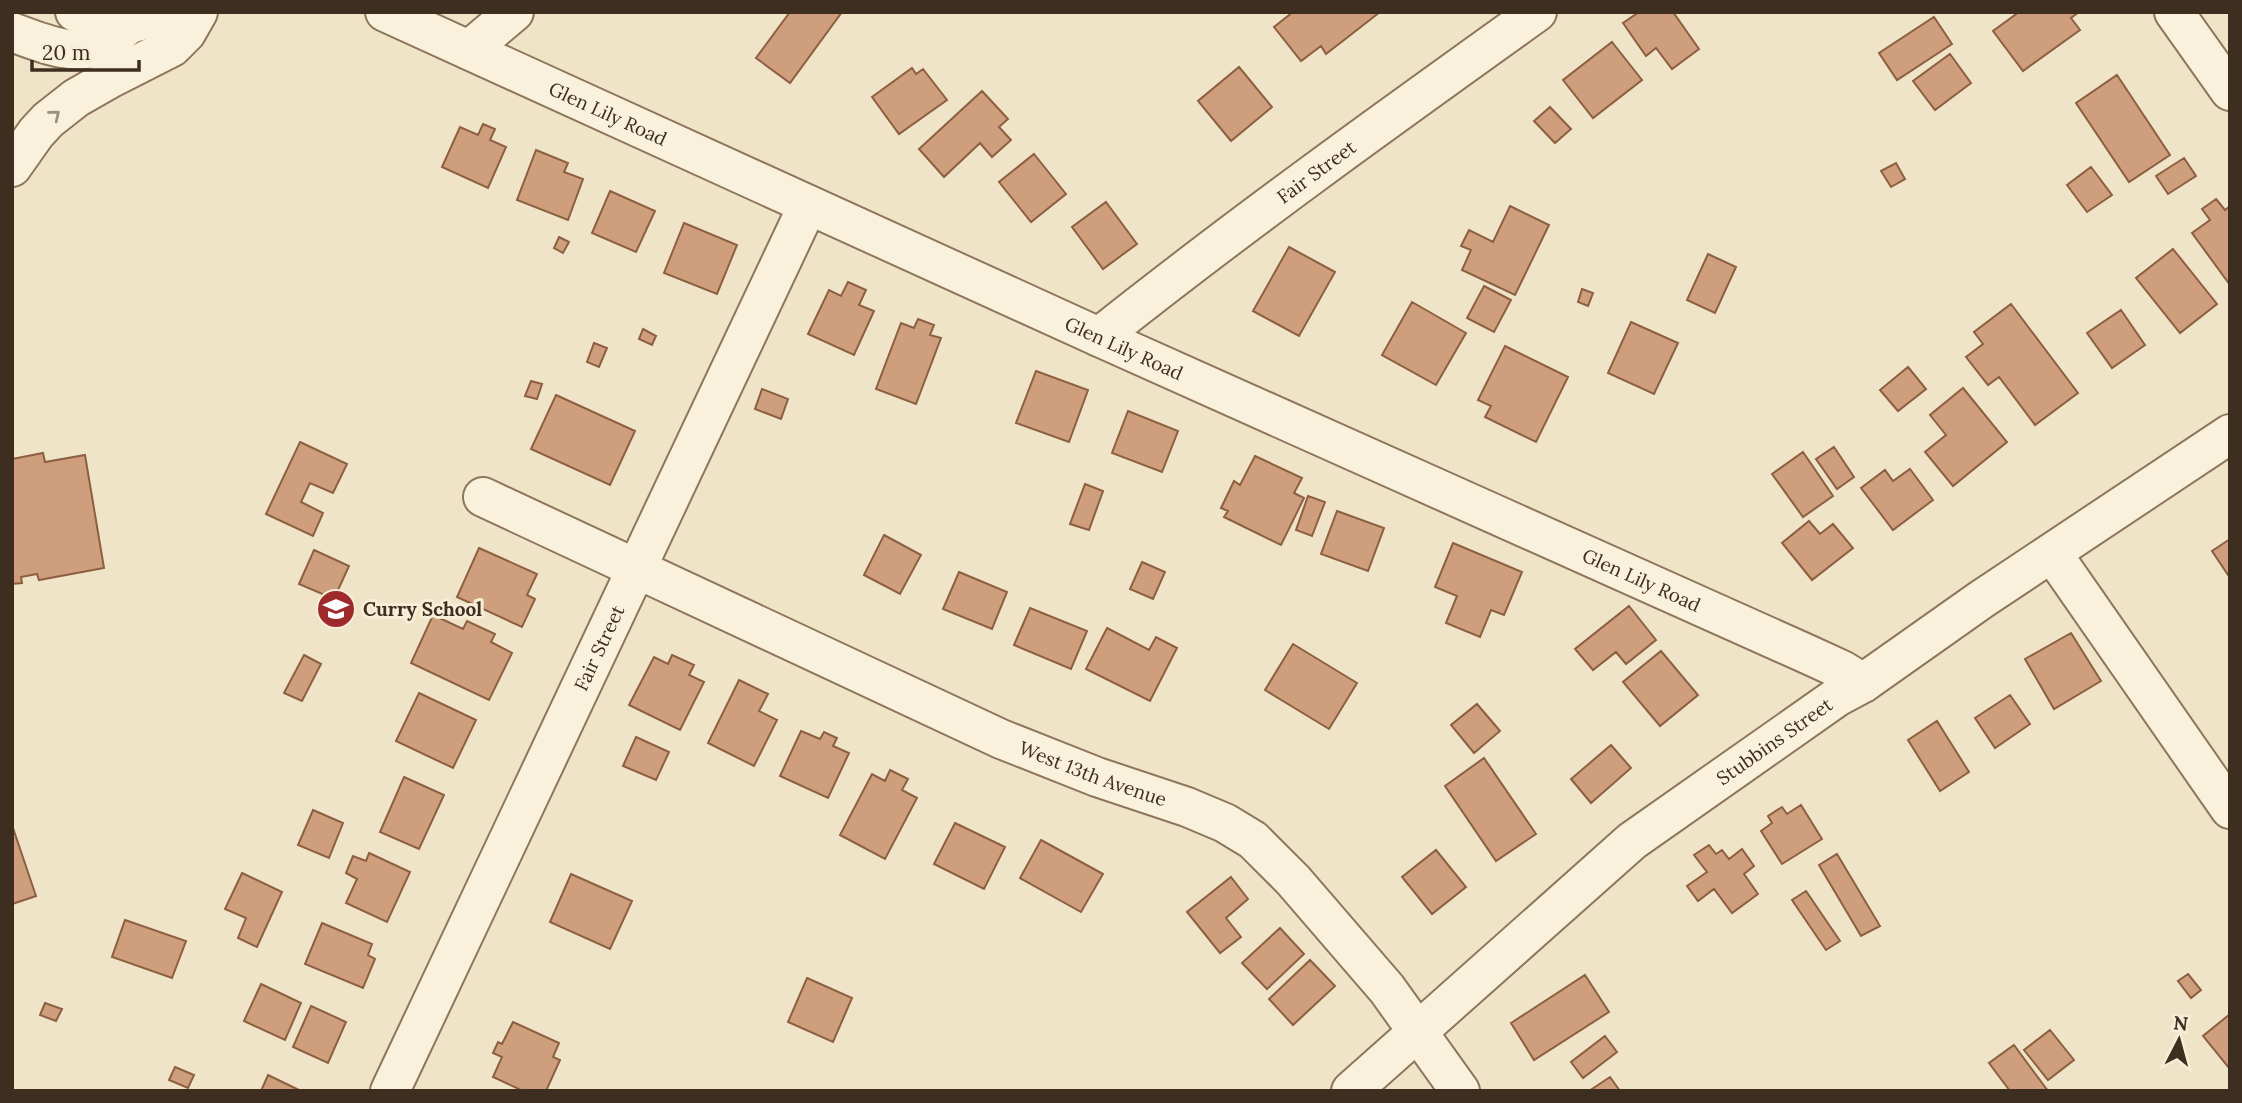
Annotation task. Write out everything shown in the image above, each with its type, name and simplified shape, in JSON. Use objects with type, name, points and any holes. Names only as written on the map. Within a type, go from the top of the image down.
[{"type":"street","points":[[75,12],[96,21],[142,19]]},
{"type":"street","points":[[12,167],[48,120],[88,91],[172,47],[186,33],[198,12]]},
{"type":"street","name":"Glen Lily Road","points":[[385,12],[1099,337],[1807,654],[1863,683]]},
{"type":"street","points":[[469,50],[514,12]]},
{"type":"street","name":"Fair Street","points":[[1099,337],[1180,273],[1367,134],[1538,12]]},
{"type":"street","points":[[2174,12],[2230,90]]},
{"type":"street","points":[[12,32],[48,45],[74,50],[104,44],[142,19]]},
{"type":"street","name":"Fair Street","points":[[390,1091],[807,205]]},
{"type":"street","name":"Stubbins Street","points":[[1351,1091],[1632,841],[1837,697],[1863,683],[2230,433]]},
{"type":"street","name":"West 13th Avenue","points":[[483,497],[1001,738],[1097,777],[1186,807],[1253,839],[1293,880],[1387,989],[1460,1091]]},
{"type":"street","points":[[2052,553],[2230,809]]},
{"type":"building","points":[[790,12],[842,12],[790,83],[756,58]]},
{"type":"building","points":[[1293,12],[1380,12],[1326,54],[1321,46],[1301,61],[1274,27]]},
{"type":"building","points":[[1639,12],[1673,12],[1699,49],[1672,69],[1656,48],[1646,56],[1623,23]]},
{"type":"building","points":[[2019,12],[2079,12],[2071,18],[2080,30],[2023,71],[1993,31]]},
{"type":"building","points":[[1934,17],[1952,44],[1897,80],[1879,53]]},
{"type":"building","points":[[1612,42],[1642,80],[1593,118],[1563,80]]},
{"type":"building","points":[[1950,54],[1971,83],[1935,110],[1913,81]]},
{"type":"building","points":[[1239,67],[1272,107],[1231,141],[1198,101]]},
{"type":"building","points":[[912,68],[916,74],[923,69],[947,100],[899,134],[872,97]]},
{"type":"building","points":[[2117,75],[2170,155],[2129,182],[2076,103]]},
{"type":"building","points":[[982,91],[1008,119],[999,127],[1011,140],[992,157],[980,143],[944,177],[919,149]]},
{"type":"building","points":[[1550,107],[1571,129],[1555,143],[1534,121]]},
{"type":"building","points":[[483,124],[495,129],[490,140],[506,147],[488,188],[442,167],[460,127],[478,135]]},
{"type":"building","points":[[536,150],[568,163],[564,172],[583,179],[568,220],[517,200]]},
{"type":"building","points":[[1034,154],[1066,194],[1031,222],[999,182]]},
{"type":"building","points":[[2184,158],[2196,176],[2168,194],[2156,176]]},
{"type":"building","points":[[1896,163],[1905,179],[1891,187],[1881,171]]},
{"type":"building","points":[[2091,167],[2112,195],[2087,212],[2067,185]]},
{"type":"building","points":[[610,191],[655,211],[636,252],[592,233]]},
{"type":"building","points":[[2216,199],[2225,210],[2230,206],[2230,285],[2192,233],[2210,220],[2202,209]]},
{"type":"building","points":[[1106,202],[1137,244],[1103,269],[1072,227]]},
{"type":"building","points":[[1510,206],[1549,225],[1515,295],[1462,270],[1471,250],[1461,246],[1469,230],[1493,242]]},
{"type":"building","points":[[684,223],[737,245],[717,294],[664,273]]},
{"type":"building","points":[[559,237],[569,242],[563,253],[554,248]]},
{"type":"building","points":[[1289,247],[1335,272],[1299,336],[1253,311]]},
{"type":"building","points":[[2173,249],[2217,304],[2180,333],[2136,278]]},
{"type":"building","points":[[1708,254],[1736,267],[1715,313],[1687,300]]},
{"type":"building","points":[[848,282],[866,290],[859,305],[874,311],[854,355],[808,334],[829,290],[841,296]]},
{"type":"building","points":[[1484,286],[1511,300],[1494,332],[1467,318]]},
{"type":"building","points":[[1582,289],[1593,293],[1588,306],[1578,302]]},
{"type":"building","points":[[1412,302],[1466,333],[1436,385],[1382,355]]},
{"type":"building","points":[[2011,304],[2078,393],[2035,425],[1999,377],[1988,385],[1966,357],[1983,344],[1974,332]]},
{"type":"building","points":[[2121,310],[2145,345],[2112,368],[2087,333]]},
{"type":"building","points":[[918,319],[934,325],[930,335],[941,338],[916,404],[876,389],[901,323],[914,328]]},
{"type":"building","points":[[1631,322],[1678,343],[1654,394],[1608,373]]},
{"type":"building","points":[[643,329],[656,336],[652,345],[639,339]]},
{"type":"building","points":[[594,343],[607,348],[599,367],[587,362]]},
{"type":"building","points":[[1505,346],[1568,377],[1536,442],[1485,417],[1491,406],[1478,400]]},
{"type":"building","points":[[1908,367],[1926,389],[1898,411],[1880,390]]},
{"type":"building","points":[[1036,371],[1088,390],[1069,442],[1016,423]]},
{"type":"building","points":[[531,381],[542,384],[537,399],[525,396]]},
{"type":"building","points":[[1963,388],[2007,442],[1953,486],[1925,452],[1946,435],[1930,415]]},
{"type":"building","points":[[762,389],[788,399],[781,419],[755,409]]},
{"type":"building","points":[[556,395],[635,431],[610,485],[531,449]]},
{"type":"building","points":[[1128,411],[1178,431],[1162,472],[1112,453]]},
{"type":"building","points":[[300,442],[347,464],[333,493],[310,483],[301,502],[323,513],[313,536],[266,514]]},
{"type":"building","points":[[1834,447],[1854,477],[1837,489],[1816,459]]},
{"type":"building","points":[[1803,452],[1833,496],[1803,517],[1772,474]]},
{"type":"building","points":[[43,453],[45,462],[85,455],[104,568],[39,580],[37,574],[21,577],[22,583],[12,584],[12,459]]},
{"type":"building","points":[[1255,456],[1302,478],[1294,493],[1304,498],[1281,545],[1224,517],[1228,511],[1221,508],[1234,481],[1240,485]]},
{"type":"building","points":[[1910,469],[1933,500],[1893,530],[1861,488],[1885,470],[1893,481]]},
{"type":"building","points":[[1085,484],[1103,491],[1089,530],[1070,524]]},
{"type":"building","points":[[1308,496],[1325,502],[1312,536],[1296,530]]},
{"type":"building","points":[[1337,511],[1384,528],[1368,571],[1321,554]]},
{"type":"building","points":[[1809,521],[1820,534],[1833,524],[1853,548],[1812,580],[1782,543]]},
{"type":"building","points":[[884,535],[921,555],[900,594],[864,575]]},
{"type":"building","points":[[2230,539],[2230,578],[2212,551]]},
{"type":"building","points":[[1453,543],[1522,572],[1504,615],[1491,610],[1480,637],[1446,623],[1457,596],[1435,587]]},
{"type":"building","points":[[479,548],[537,574],[527,595],[535,599],[522,627],[457,597]]},
{"type":"building","points":[[314,550],[349,566],[334,599],[299,584]]},
{"type":"building","points":[[1142,562],[1165,572],[1153,599],[1130,589]]},
{"type":"building","points":[[959,572],[1007,592],[992,629],[943,609]]},
{"type":"building","points":[[1629,606],[1656,640],[1626,664],[1616,652],[1593,670],[1575,649]]},
{"type":"building","points":[[1030,608],[1087,631],[1071,669],[1014,645]]},
{"type":"building","points":[[433,615],[463,629],[467,621],[495,634],[491,642],[512,653],[489,700],[411,663]]},
{"type":"building","points":[[1107,628],[1149,650],[1156,637],[1177,648],[1150,701],[1086,669]]},
{"type":"building","points":[[2071,633],[2101,681],[2054,709],[2025,659]]},
{"type":"building","points":[[1293,644],[1357,683],[1329,729],[1265,690]]},
{"type":"building","points":[[1661,651],[1698,695],[1660,726],[1623,682]]},
{"type":"building","points":[[304,655],[321,664],[302,701],[284,693]]},
{"type":"building","points":[[672,655],[694,665],[689,675],[704,682],[680,730],[629,705],[654,657],[668,664]]},
{"type":"building","points":[[739,680],[768,694],[759,711],[777,720],[754,766],[708,743]]},
{"type":"building","points":[[419,693],[476,720],[453,768],[396,741]]},
{"type":"building","points":[[2010,695],[2030,724],[1995,748],[1975,718]]},
{"type":"building","points":[[1477,704],[1500,731],[1474,753],[1451,725]]},
{"type":"building","points":[[1937,721],[1969,772],[1940,791],[1908,740]]},
{"type":"building","points":[[801,731],[820,739],[824,732],[837,738],[833,746],[849,753],[828,798],[780,776]]},
{"type":"building","points":[[636,737],[669,752],[656,780],[623,766]]},
{"type":"building","points":[[1611,745],[1631,768],[1591,803],[1571,779]]},
{"type":"building","points":[[1484,758],[1536,834],[1496,861],[1445,786]]},
{"type":"building","points":[[890,770],[908,779],[902,790],[917,798],[885,859],[840,835],[872,774],[885,781]]},
{"type":"building","points":[[404,777],[444,795],[419,849],[380,832]]},
{"type":"building","points":[[1801,805],[1822,839],[1782,864],[1761,831],[1772,823],[1768,816],[1782,807],[1787,814]]},
{"type":"building","points":[[313,810],[343,823],[329,858],[298,845]]},
{"type":"building","points":[[955,823],[1005,847],[984,889],[934,864]]},
{"type":"building","points":[[12,825],[36,896],[12,904]]},
{"type":"building","points":[[1041,840],[1103,874],[1081,912],[1020,878]]},
{"type":"building","points":[[1709,845],[1716,854],[1722,850],[1729,859],[1742,849],[1754,866],[1744,874],[1758,894],[1732,913],[1714,889],[1698,901],[1687,886],[1707,872],[1694,855]]},
{"type":"building","points":[[1436,850],[1466,887],[1432,914],[1402,877]]},
{"type":"building","points":[[369,853],[410,872],[387,922],[346,903],[357,879],[346,873],[353,856],[366,861]]},
{"type":"building","points":[[1837,854],[1880,926],[1861,936],[1819,865]]},
{"type":"building","points":[[242,873],[282,892],[257,947],[238,938],[246,918],[225,909]]},
{"type":"building","points":[[571,874],[632,901],[610,949],[550,922]]},
{"type":"building","points":[[1231,877],[1248,899],[1226,918],[1241,937],[1220,953],[1187,912]]},
{"type":"building","points":[[1806,891],[1840,941],[1826,950],[1792,900]]},
{"type":"building","points":[[125,920],[186,941],[172,978],[112,957]]},
{"type":"building","points":[[322,923],[372,944],[368,955],[375,959],[363,988],[305,964]]},
{"type":"building","points":[[1280,928],[1304,954],[1267,989],[1242,963]]},
{"type":"building","points":[[1310,960],[1335,986],[1293,1025],[1269,999]]},
{"type":"building","points":[[2188,974],[2201,990],[2191,998],[2178,981]]},
{"type":"building","points":[[1585,975],[1609,1012],[1534,1060],[1511,1023]]},
{"type":"building","points":[[807,978],[852,998],[833,1042],[788,1022]]},
{"type":"building","points":[[261,984],[301,1003],[285,1040],[244,1021]]},
{"type":"building","points":[[45,1003],[62,1009],[56,1021],[40,1015]]},
{"type":"building","points":[[311,1006],[346,1022],[328,1063],[293,1047]]},
{"type":"building","points":[[2230,1014],[2230,1068],[2229,1068],[2203,1036]]},
{"type":"building","points":[[513,1022],[559,1043],[553,1057],[560,1060],[546,1091],[523,1091],[493,1077],[502,1057],[493,1053],[498,1042],[502,1044]]},
{"type":"building","points":[[2050,1030],[2074,1060],[2048,1080],[2024,1050]]},
{"type":"building","points":[[1605,1036],[1617,1052],[1583,1078],[1571,1062]]},
{"type":"building","points":[[2014,1045],[2048,1091],[2010,1091],[1989,1063]]},
{"type":"building","points":[[175,1067],[194,1075],[188,1088],[169,1080]]},
{"type":"building","points":[[268,1075],[301,1091],[261,1091]]},
{"type":"building","points":[[1610,1077],[1620,1091],[1589,1091]]},
{"type":"place","name":"Curry School","points":[[336,609]]}]
